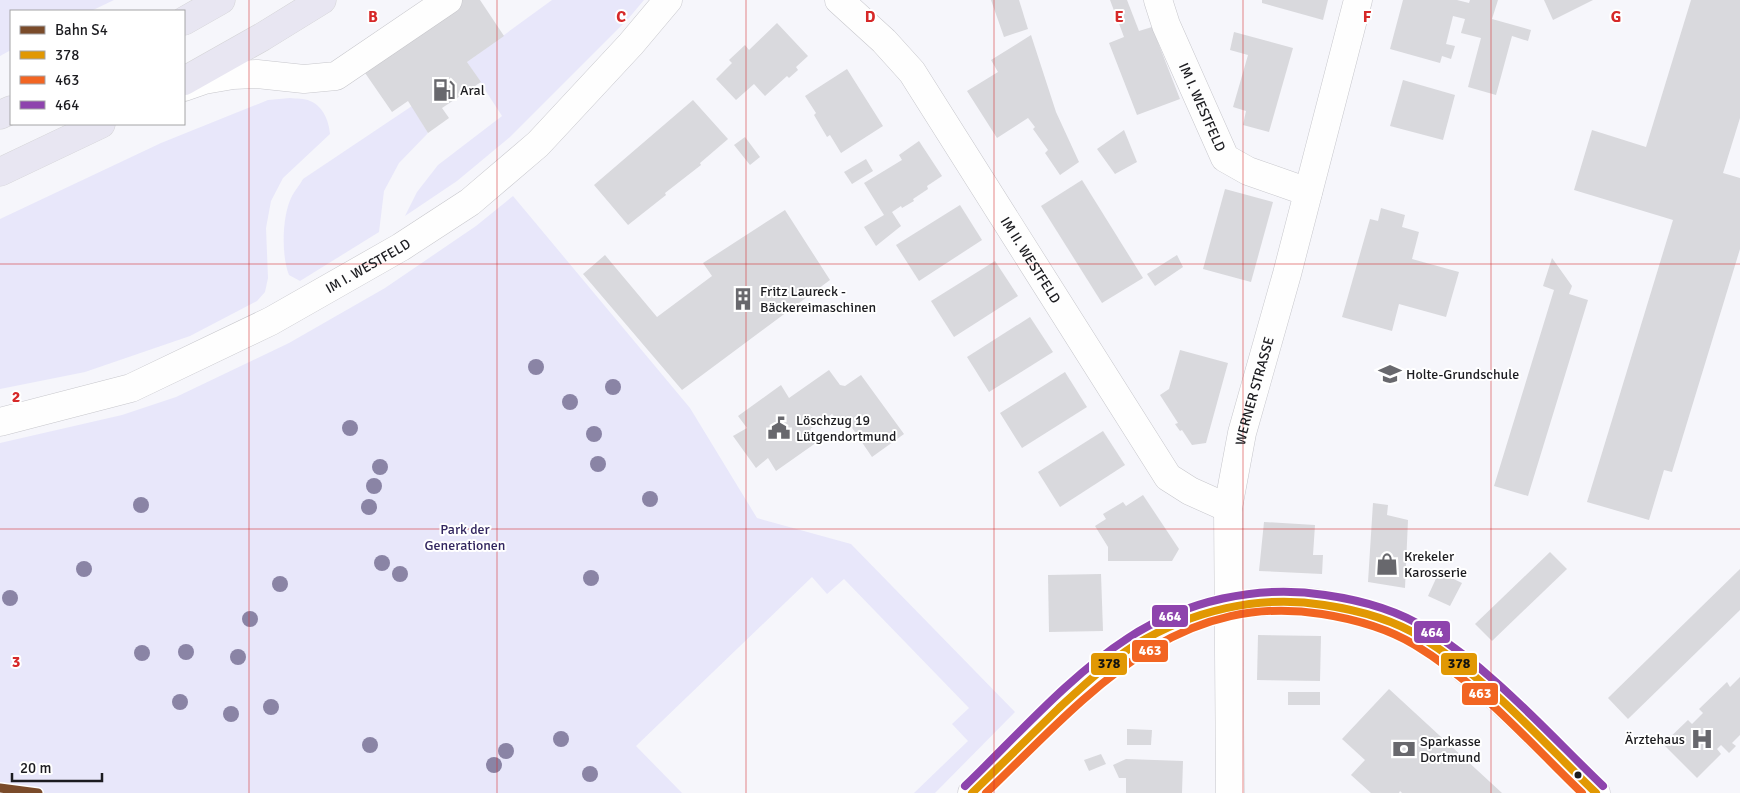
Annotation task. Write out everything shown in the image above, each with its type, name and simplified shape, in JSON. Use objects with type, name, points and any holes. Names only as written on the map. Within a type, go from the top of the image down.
[{"type":"highway","points":[[185,20],[221,0]]},
{"type":"highway","points":[[185,81],[322,0]]},
{"type":"highway","points":[[0,172],[100,125]]},
{"type":"street","points":[[185,87],[204,80],[233,74],[257,74],[304,79],[336,76],[448,0]]},
{"type":"street","name":"IM I. WESTFELD","points":[[0,422],[131,388],[272,321],[379,261],[470,202],[538,144],[668,0]]},
{"type":"street","name":"IM II. WESTFELD","points":[[839,0],[884,40],[912,72],[1168,477],[1190,491],[1228,508]]},
{"type":"street","name":"IM I. WESTFELD","points":[[1158,0],[1166,26],[1225,158],[1248,171],[1308,192]]},
{"type":"street","name":"WERNER STRASSE","points":[[1230,793],[1231,717],[1228,508],[1242,432],[1287,274],[1358,0]]},
{"type":"street","points":[[972,793],[1044,723],[1110,663],[1135,645],[1194,616],[1228,607],[1260,602],[1286,601],[1323,604],[1362,612],[1398,626],[1429,642],[1474,678],[1596,793]]},
{"type":"green space","points":[[0,0],[114,0],[93,10],[10,10],[10,51],[0,56]]},
{"type":"green space","points":[[552,0],[644,0],[628,19],[510,137],[457,181],[405,216],[417,192],[438,165],[502,116],[467,62]]},
{"type":"green space","points":[[290,98],[308,100],[315,103],[327,119],[330,134],[283,178],[271,201],[266,228],[268,278],[265,292],[257,301],[190,336],[85,372],[0,389],[0,219],[161,143],[268,100]]},
{"type":"green space","points":[[412,106],[428,133],[399,163],[384,191],[379,232],[300,281],[289,275],[286,267],[284,246],[286,214],[293,194],[303,179]]},
{"type":"green space","name":"Park der Generationen","points":[[513,196],[690,408],[757,518],[851,544],[1015,712],[935,793],[914,793],[968,741],[952,724],[969,708],[844,579],[827,594],[812,577],[636,746],[682,793],[0,793],[0,443],[122,415],[176,397],[289,343],[385,288],[476,226]]},
{"type":"building","points":[[433,0],[480,0],[504,36],[467,62],[481,82],[442,108],[449,118],[428,133],[408,101],[392,112],[363,70]]},
{"type":"building","points":[[991,0],[1019,0],[1028,29],[1004,37]]},
{"type":"building","points":[[1110,0],[1127,0],[1139,31],[1152,27],[1180,99],[1137,115],[1109,43],[1124,37]]},
{"type":"building","points":[[1262,0],[1328,0],[1323,20],[1262,3]]},
{"type":"building","points":[[1403,0],[1457,0],[1469,3],[1470,0],[1498,0],[1492,19],[1531,30],[1528,41],[1512,36],[1496,95],[1468,87],[1481,38],[1461,33],[1465,19],[1453,16],[1446,44],[1455,46],[1451,59],[1442,56],[1440,63],[1390,49]]},
{"type":"building","points":[[1544,0],[1593,0],[1553,20]]},
{"type":"building","points":[[1691,0],[1740,0],[1740,118],[1723,173],[1740,178],[1740,249],[1672,472],[1664,470],[1649,520],[1587,502],[1673,220],[1574,190],[1592,130],[1646,147]]},
{"type":"building","points":[[777,23],[808,56],[796,67],[798,70],[789,78],[787,76],[765,96],[754,84],[736,100],[716,79],[732,63],[729,60],[745,45],[749,50]]},
{"type":"building","points":[[1234,32],[1293,48],[1269,132],[1243,125],[1246,111],[1233,107],[1248,55],[1230,50]]},
{"type":"building","points":[[1031,35],[1056,112],[1079,162],[1060,175],[1045,153],[1048,150],[1033,129],[1035,127],[1028,118],[997,138],[967,91],[998,72],[991,60]]},
{"type":"building","points":[[847,69],[883,126],[841,153],[830,135],[827,137],[814,115],[816,113],[805,96]]},
{"type":"building","points":[[1403,80],[1455,95],[1443,140],[1390,126]]},
{"type":"building","points":[[693,100],[728,139],[700,163],[701,165],[628,225],[594,185]]},
{"type":"building","points":[[1124,130],[1137,162],[1115,174],[1097,149]]},
{"type":"building","points":[[745,137],[760,157],[750,165],[734,145]]},
{"type":"building","points":[[919,141],[942,176],[927,186],[928,189],[913,199],[914,201],[892,212],[901,226],[876,246],[864,227],[884,215],[864,183],[902,160],[899,155]]},
{"type":"building","points":[[866,159],[873,171],[852,184],[844,172]]},
{"type":"building","points":[[1082,180],[1143,278],[1102,303],[1041,206]]},
{"type":"building","points":[[1225,189],[1273,202],[1251,282],[1203,269]]},
{"type":"building","points":[[960,205],[982,240],[919,281],[896,245]]},
{"type":"building","points":[[1381,208],[1405,215],[1402,227],[1419,232],[1412,259],[1459,272],[1446,317],[1399,304],[1392,331],[1342,317],[1370,219],[1378,221]]},
{"type":"building","name":"Fritz Laureck - Bäckereimaschinen","points":[[785,210],[830,280],[682,390],[583,274],[605,255],[657,317],[712,276],[703,263]]},
{"type":"building","points":[[1177,255],[1183,267],[1155,286],[1147,274]]},
{"type":"building","points":[[1552,258],[1572,286],[1569,294],[1588,300],[1528,496],[1494,486],[1554,290],[1543,286]]},
{"type":"building","points":[[995,261],[1018,296],[954,337],[931,301]]},
{"type":"building","points":[[1030,317],[1053,352],[989,392],[967,357]]},
{"type":"building","points":[[1180,350],[1228,363],[1206,443],[1192,445],[1182,430],[1180,431],[1175,424],[1178,423],[1160,395],[1169,389]]},
{"type":"building","points":[[829,370],[840,385],[845,386],[861,375],[904,434],[872,457],[844,416],[840,418],[832,414],[810,429],[820,440],[776,471],[768,458],[756,468],[733,436],[747,428],[738,416],[781,385],[789,398]]},
{"type":"building","points":[[1065,372],[1087,407],[1022,448],[1000,413]]},
{"type":"building","points":[[1103,431],[1125,465],[1060,507],[1038,472]]},
{"type":"building","points":[[1143,495],[1179,549],[1172,561],[1108,561],[1108,547],[1095,526],[1106,519],[1103,514],[1123,502],[1126,506]]},
{"type":"building","name":"Krekeler Karosserie","points":[[1373,503],[1388,505],[1387,515],[1408,520],[1405,588],[1368,582]]},
{"type":"building","points":[[1264,522],[1315,525],[1313,555],[1323,555],[1322,574],[1259,571]]},
{"type":"building","points":[[1550,552],[1567,569],[1492,641],[1475,624]]},
{"type":"building","points":[[1740,569],[1740,610],[1628,719],[1608,698]]},
{"type":"building","points":[[1439,572],[1462,583],[1450,606],[1428,596]]},
{"type":"building","points":[[1101,574],[1103,631],[1049,632],[1048,575]]},
{"type":"building","points":[[1258,635],[1321,636],[1320,681],[1257,680]]},
{"type":"building","name":"Ärztehaus","points":[[1740,677],[1740,735],[1732,743],[1736,746],[1729,753],[1721,745],[1717,749],[1721,754],[1697,778],[1663,744],[1688,720],[1692,724],[1703,713],[1699,709],[1727,682],[1730,687]]},
{"type":"building","name":"Sparkasse Dortmund","points":[[1389,689],[1502,793],[1402,793],[1400,791],[1399,793],[1371,793],[1351,775],[1365,760],[1342,739]]},
{"type":"building","points":[[1288,692],[1320,692],[1320,705],[1288,705]]},
{"type":"building","points":[[1127,729],[1152,730],[1151,745],[1127,745]]},
{"type":"building","points":[[1101,754],[1106,764],[1089,771],[1084,760]]},
{"type":"building","points":[[1126,759],[1183,761],[1182,793],[1126,793],[1126,778],[1119,778],[1113,765]]},
{"type":"rail line","name":"S4","points":[[0,788],[38,793]]},
{"type":"transit line","name":"464","points":[[965,786],[1064,689],[1106,653],[1128,638],[1173,614],[1198,605],[1223,598],[1274,592],[1300,592],[1325,595],[1365,603],[1403,616],[1427,629],[1497,683],[1603,786]]},
{"type":"transit line","name":"378","points":[[972,793],[1077,691],[1135,645],[1179,623],[1202,615],[1226,608],[1275,602],[1300,602],[1324,605],[1362,613],[1386,620],[1421,637],[1445,653],[1491,690],[1596,793]]},
{"type":"transit line","name":"463","points":[[986,793],[1058,722],[1095,689],[1134,660],[1175,636],[1220,619],[1268,611],[1322,614],[1346,619],[1382,629],[1415,645],[1438,660],[1482,695],[1582,793]]},
{"type":"place","name":"Aral","points":[[444,90]]},
{"type":"place","name":"Fritz Laureck - Bäckereimaschinen","points":[[743,299]]},
{"type":"place","name":"Holte-Grundschule","points":[[1390,374]]},
{"type":"place","name":"Löschzug 19 Lütgendortmund","points":[[779,428]]},
{"type":"place","name":"Krekeler Karosserie","points":[[1387,564]]},
{"type":"place","name":"Ärztehaus","points":[[1702,739]]},
{"type":"place","name":"Sparkasse Dortmund","points":[[1404,749]]}]
